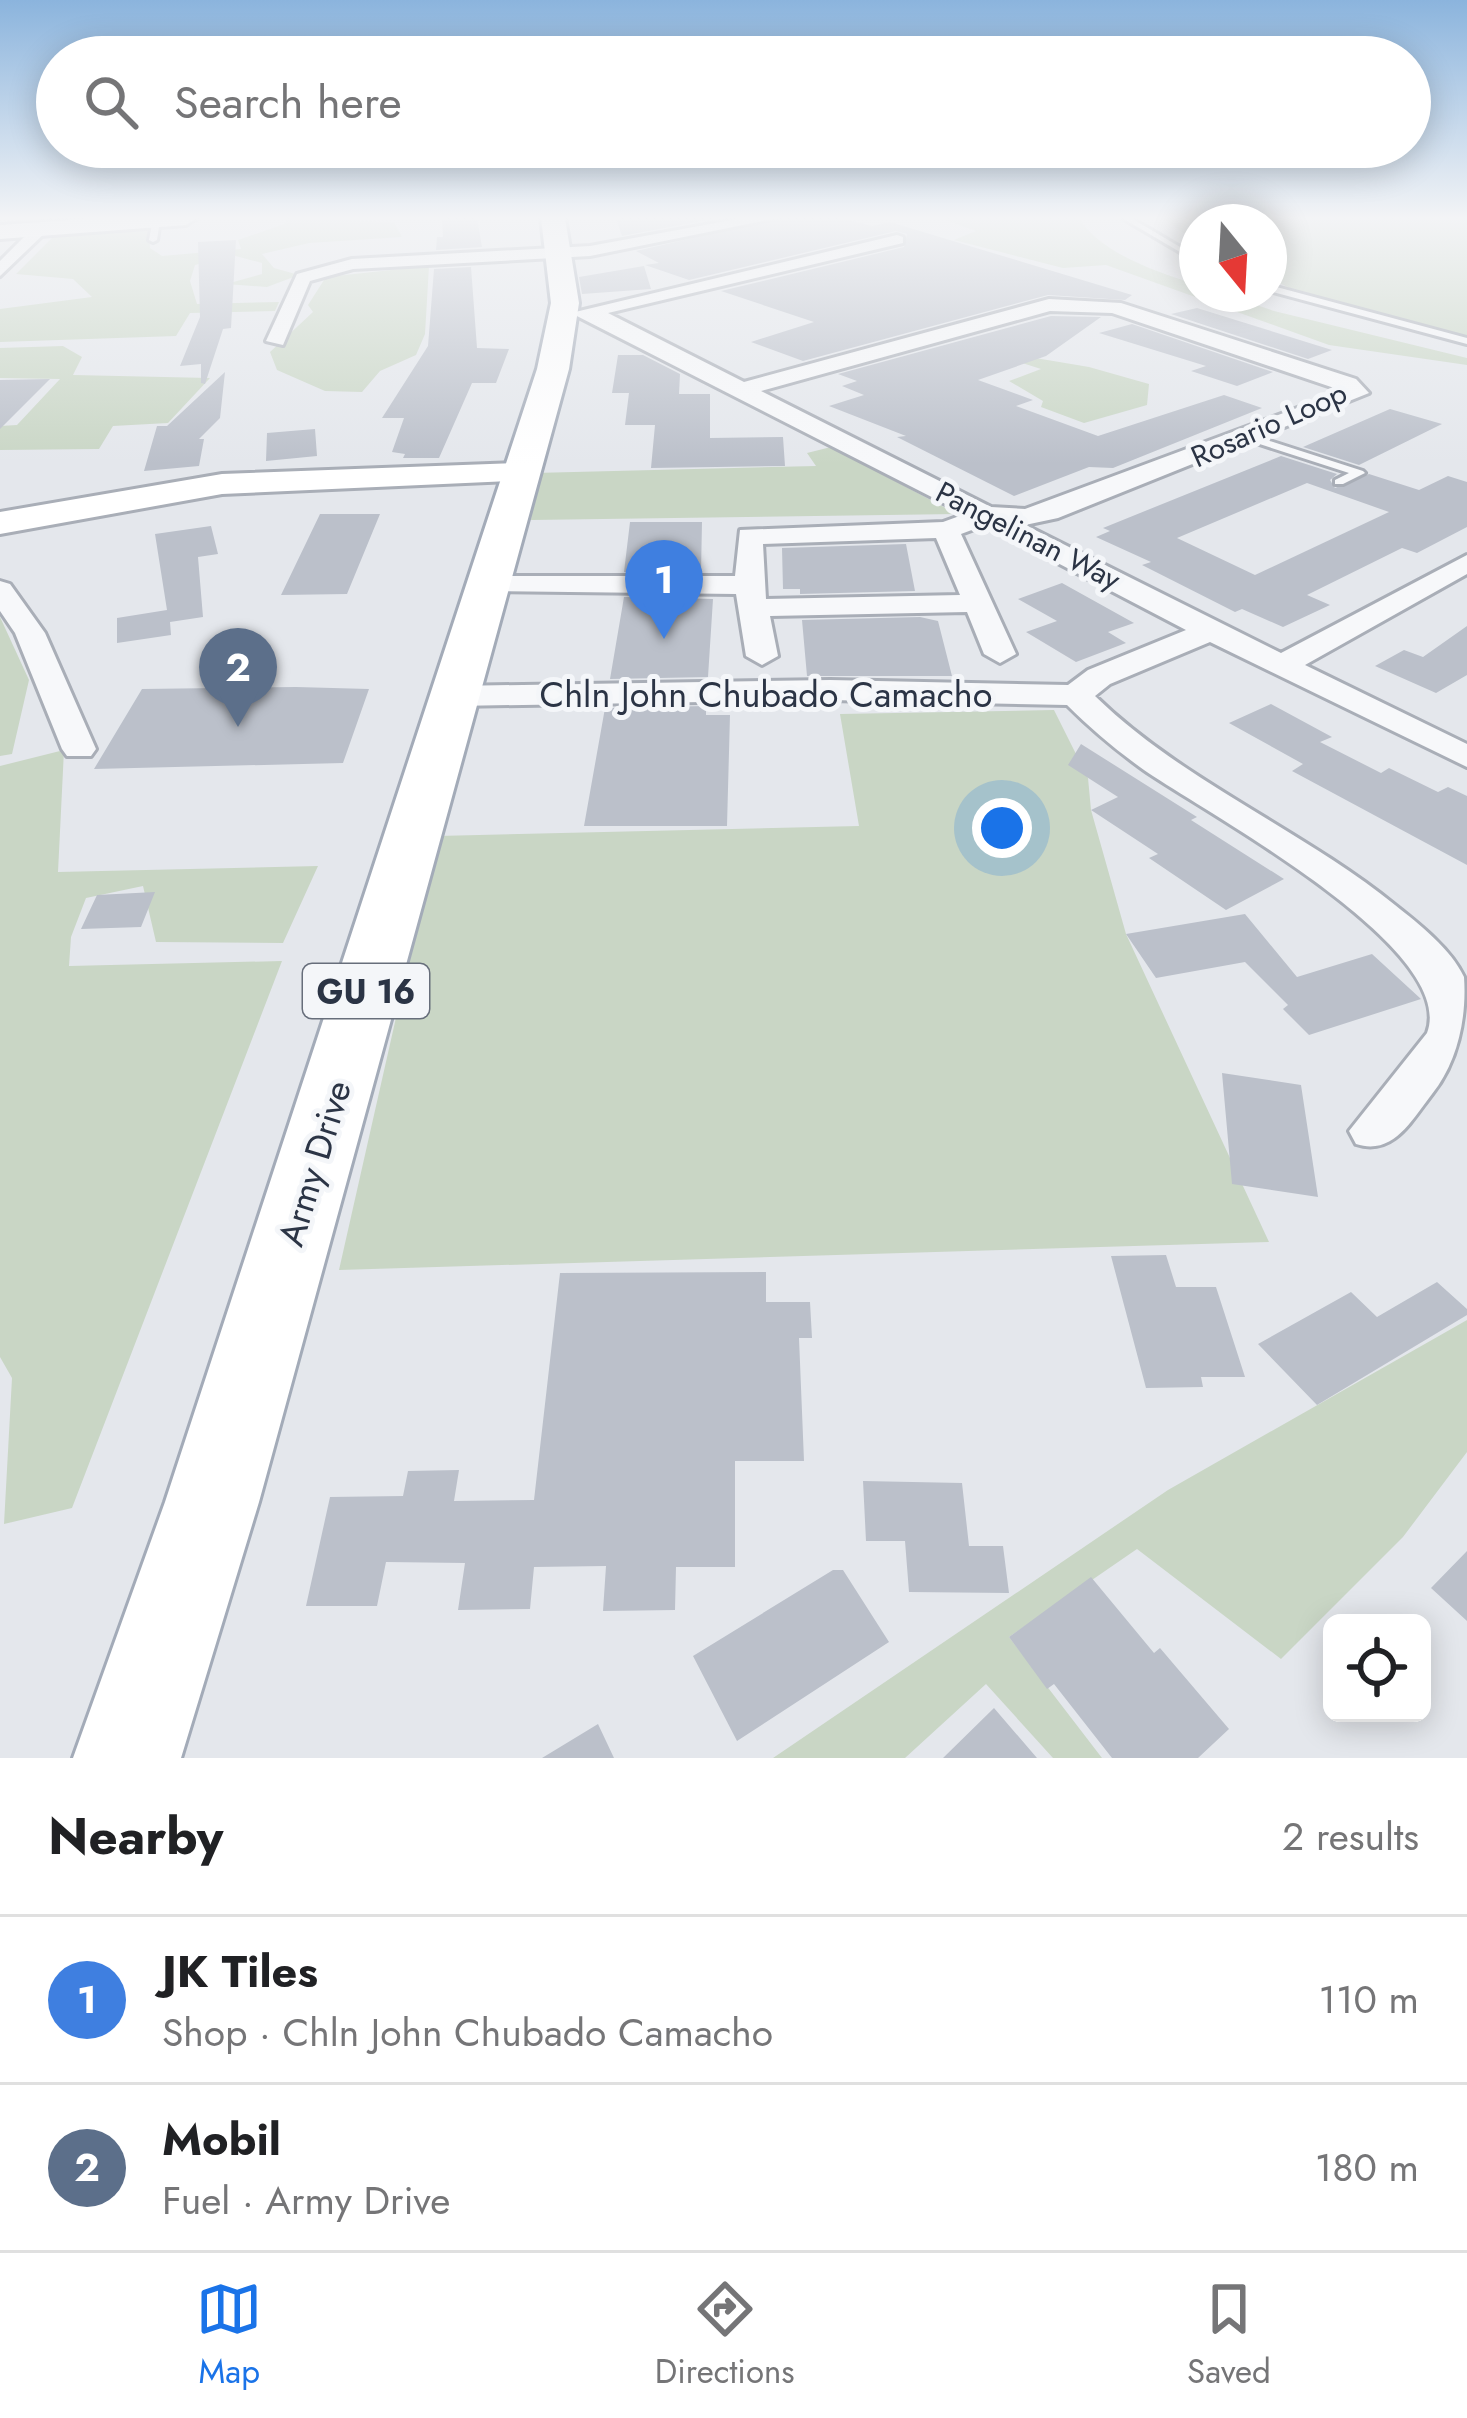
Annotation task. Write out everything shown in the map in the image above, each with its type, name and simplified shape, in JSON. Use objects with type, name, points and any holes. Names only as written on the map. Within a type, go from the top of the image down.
[{"type":"main road","name":"Army Drive","points":[[128,1758],[218,1480],[490,585],[560,300]]},
{"type":"main road","points":[[0,523],[222,484],[519,473]]},
{"type":"street","points":[[276,341],[293,300]]},
{"type":"street","name":"Pangelinan Way","points":[[605,300],[743,389],[1211,631],[1467,757]]},
{"type":"street","name":"Rosario Loop","points":[[743,389],[1048,305],[1081,302],[1114,307],[1358,389],[1049,512],[1025,517],[987,515]]},
{"type":"street","points":[[762,656],[751,597],[751,536],[946,530],[987,515]]},
{"type":"street","points":[[946,530],[1000,654]]},
{"type":"street","points":[[1283,664],[1467,563]]},
{"type":"street","points":[[490,585],[981,603]]},
{"type":"street","points":[[0,590],[30,633],[79,749]]},
{"type":"street","points":[[1211,631],[1099,677],[1076,694],[1103,724],[1284,837],[1389,915],[1447,976],[1456,1000],[1454,1024],[1417,1079],[1373,1131]]},
{"type":"street","name":"Chln John Chubado Camacho","points":[[455,696],[830,690],[1076,694]]},
{"type":"lane","points":[[1314,300],[1467,341]]},
{"type":"lane","points":[[1245,436],[1359,473],[1339,482]]},
{"type":"green space","points":[[69,300],[279,302],[275,311],[190,313],[176,336],[0,342],[0,309]]},
{"type":"green space","points":[[311,300],[427,300],[425,334],[416,355],[380,371],[362,392],[325,391],[277,370],[270,352],[313,312],[308,305]]},
{"type":"green space","points":[[1315,300],[1467,300],[1467,338],[1325,305]]},
{"type":"green space","points":[[1237,312],[1278,312],[1467,358],[1467,365],[1329,345]]},
{"type":"green space","points":[[63,346],[82,357],[73,375],[210,378],[168,423],[113,426],[99,449],[0,450],[0,426],[17,425],[60,379],[0,378],[0,348]]},
{"type":"green space","points":[[1012,354],[1089,367],[1149,384],[1147,405],[1084,423],[1041,407],[1043,401],[1009,381],[1041,369],[1013,360]]},
{"type":"green space","points":[[831,447],[957,514],[531,520],[534,473],[816,466],[807,453]]},
{"type":"green space","points":[[0,617],[29,680],[12,754],[0,756]]},
{"type":"green space","points":[[1054,710],[1088,778],[1091,810],[1126,934],[1269,1242],[339,1270],[437,836],[859,826],[840,714]]},
{"type":"green space","points":[[64,750],[58,872],[318,866],[283,943],[156,942],[143,886],[86,898],[71,937],[69,966],[282,961],[72,1508],[4,1524],[12,1378],[0,1357],[0,766]]},
{"type":"green space","points":[[1467,1320],[1467,1452],[1403,1537],[1281,1659],[1137,1549],[1009,1637],[1102,1758],[1053,1758],[986,1684],[905,1758],[773,1758],[1168,1490]]},
{"type":"building","points":[[200,300],[233,300],[231,328],[223,329],[205,384],[201,383],[201,364],[180,366],[200,317]]},
{"type":"building","points":[[432,300],[473,300],[477,348],[509,349],[496,383],[472,383],[439,458],[403,458],[405,454],[392,452],[404,418],[382,418],[428,346]]},
{"type":"building","points":[[748,300],[1029,300],[803,361],[751,342],[814,322]]},
{"type":"building","points":[[1210,312],[1332,350],[1308,359],[1171,314]]},
{"type":"building","points":[[1051,316],[1101,317],[1046,356],[978,380],[1033,400],[1016,406],[1098,436],[1224,395],[1262,408],[1113,468],[1089,467],[1014,496],[897,437],[906,436],[829,406],[864,395],[842,386],[857,381],[838,374]]},
{"type":"building","points":[[1132,324],[1273,372],[1237,386],[1191,371],[1206,366],[1099,333]]},
{"type":"building","points":[[618,355],[643,355],[680,374],[679,394],[710,394],[710,438],[783,437],[785,466],[651,468],[655,425],[625,425],[629,393],[612,393]]},
{"type":"building","points":[[225,372],[220,418],[199,439],[204,439],[199,466],[144,471],[157,426],[167,426]]},
{"type":"building","points":[[50,379],[0,429],[0,380]]},
{"type":"building","points":[[1390,409],[1442,424],[1359,465],[1303,447]]},
{"type":"building","points":[[315,429],[317,456],[266,461],[267,433]]},
{"type":"building","points":[[1281,456],[1337,474],[1330,480],[1335,488],[1369,474],[1419,490],[1448,476],[1467,482],[1467,527],[1417,553],[1402,548],[1307,595],[1330,605],[1283,627],[1242,609],[1235,612],[1142,565],[1151,562],[1096,537],[1110,531],[1103,528]],"holes":[[[1307,483],[1389,512],[1255,575],[1177,538]]]},
{"type":"building","points":[[320,514],[380,514],[347,594],[281,595]]},
{"type":"building","points":[[630,522],[702,522],[701,572],[624,572]]},
{"type":"building","points":[[211,526],[218,554],[198,557],[203,617],[170,622],[171,635],[117,643],[117,618],[167,610],[155,534]]},
{"type":"building","points":[[906,544],[915,591],[800,594],[800,589],[783,589],[782,548]]},
{"type":"building","points":[[1062,583],[1134,623],[1108,632],[1126,643],[1076,662],[1026,632],[1057,621],[1018,599]]},
{"type":"building","points":[[624,597],[713,599],[708,677],[610,679]]},
{"type":"building","points":[[920,617],[938,621],[952,676],[807,676],[802,620]]},
{"type":"building","points":[[1467,626],[1467,675],[1436,693],[1375,666],[1404,650],[1423,657]]},
{"type":"building","points":[[142,689],[369,689],[343,763],[94,769]]},
{"type":"building","points":[[1271,704],[1332,737],[1320,742],[1381,773],[1389,768],[1438,792],[1448,787],[1467,796],[1467,865],[1292,771],[1303,764],[1229,723]]},
{"type":"building","points":[[706,706],[706,715],[730,715],[727,826],[584,826],[605,708]]},
{"type":"building","points":[[1081,744],[1284,879],[1226,910],[1149,858],[1158,854],[1091,810],[1118,797],[1068,765]]},
{"type":"building","points":[[155,892],[141,927],[81,929],[97,895]]},
{"type":"building","points":[[1245,914],[1297,977],[1372,954],[1421,999],[1309,1035],[1283,1009],[1288,1005],[1245,962],[1156,978],[1126,934]]},
{"type":"building","points":[[1222,1073],[1301,1085],[1318,1197],[1232,1184]]},
{"type":"building","points":[[1166,1255],[1176,1287],[1216,1287],[1245,1377],[1201,1377],[1203,1387],[1146,1388],[1111,1256]]},
{"type":"building","points":[[766,1272],[766,1302],[810,1302],[812,1338],[799,1338],[804,1461],[735,1461],[735,1567],[676,1567],[675,1610],[603,1611],[606,1566],[534,1567],[530,1609],[458,1610],[465,1563],[386,1562],[377,1606],[306,1606],[330,1497],[403,1496],[408,1471],[459,1470],[454,1501],[534,1500],[560,1273]]},
{"type":"building","points":[[1437,1282],[1467,1309],[1467,1315],[1317,1405],[1258,1344],[1351,1292],[1377,1317]]},
{"type":"building","points":[[863,1481],[962,1483],[969,1546],[1003,1546],[1009,1593],[909,1592],[905,1541],[866,1541]]},
{"type":"building","points":[[1467,1551],[1467,1621],[1431,1588]]},
{"type":"building","points":[[833,1570],[843,1570],[889,1642],[737,1741],[693,1656]]},
{"type":"building","points":[[1091,1577],[1154,1653],[1160,1648],[1229,1729],[1198,1758],[1112,1758],[1054,1684],[1047,1689],[1009,1637]]},
{"type":"building","points":[[994,1708],[1037,1758],[943,1758]]},
{"type":"building","points":[[598,1724],[614,1758],[542,1758]]},
{"type":"place","name":"JK Tiles","points":[[664,639]]},
{"type":"place","name":"Mobil","points":[[238,727]]}]
